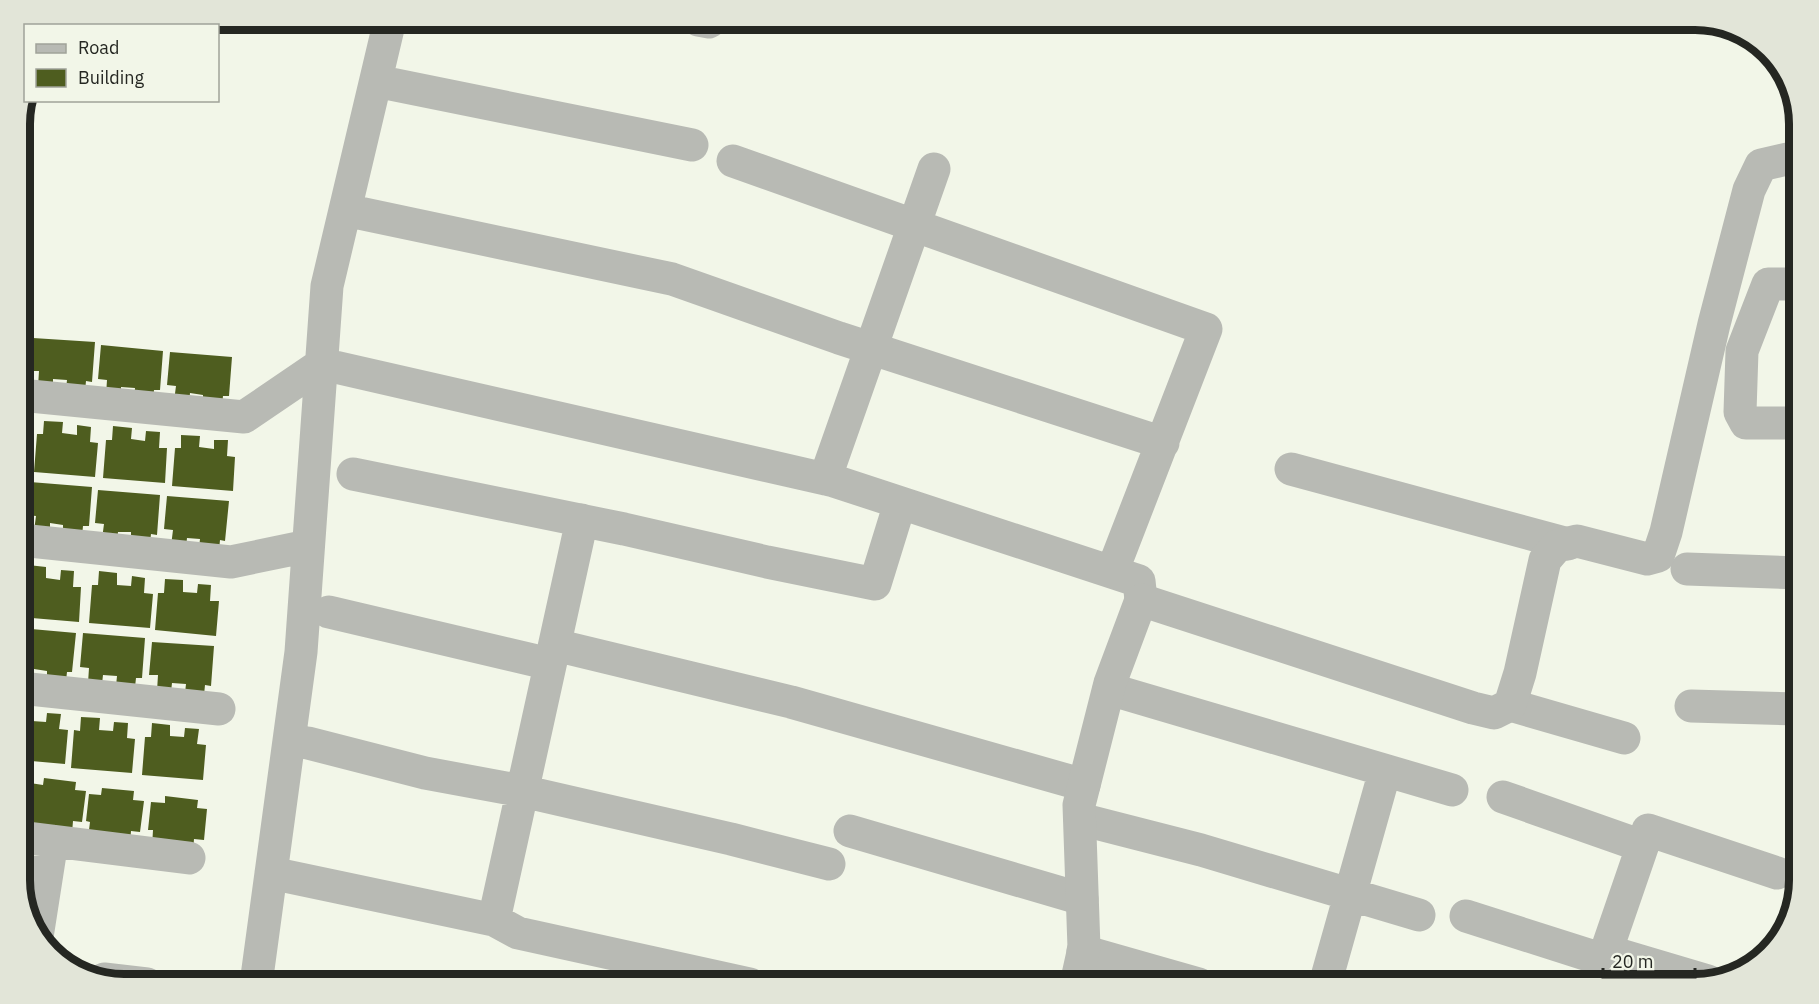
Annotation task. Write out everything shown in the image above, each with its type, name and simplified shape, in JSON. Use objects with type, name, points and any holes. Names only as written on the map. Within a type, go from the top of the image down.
[{"type":"street","points":[[257,974],[301,652],[327,286],[388,30]]},
{"type":"street","points":[[376,81],[692,145]]},
{"type":"street","points":[[1510,705],[1520,673],[1545,560],[1557,546],[1577,541],[1647,559],[1658,556],[1666,532],[1714,324],[1749,190],[1761,165],[1789,159]]},
{"type":"street","points":[[733,161],[1206,329],[1112,572]]},
{"type":"street","points":[[825,479],[933,169]]},
{"type":"street","points":[[345,210],[672,279],[870,348],[1163,443]]},
{"type":"street","points":[[1789,284],[1768,284],[1742,351],[1740,412],[1746,423],[1789,423]]},
{"type":"street","points":[[30,396],[244,417],[321,364],[825,479],[1139,580],[1141,600],[1108,689],[1080,805],[1083,951],[1078,974]]},
{"type":"street","points":[[1692,418],[1742,417]]},
{"type":"street","points":[[1291,469],[1568,544]]},
{"type":"street","points":[[353,474],[582,520],[875,584],[900,503]]},
{"type":"street","points":[[494,920],[582,520]]},
{"type":"street","points":[[30,541],[231,562],[308,546]]},
{"type":"street","points":[[1687,569],[1789,573]]},
{"type":"street","points":[[1141,600],[1473,708],[1494,713],[1510,705],[1624,738]]},
{"type":"street","points":[[329,612],[791,702],[1084,785]]},
{"type":"street","points":[[30,689],[219,709]]},
{"type":"street","points":[[1108,689],[1452,790]]},
{"type":"street","points":[[1690,706],[1789,709]]},
{"type":"street","points":[[308,743],[425,773],[522,791],[829,864]]},
{"type":"street","points":[[1328,974],[1385,771]]},
{"type":"street","points":[[1503,797],[1642,846]]},
{"type":"street","points":[[1080,819],[1201,850],[1419,915]]},
{"type":"street","points":[[1602,965],[1648,830],[1777,873]]},
{"type":"street","points":[[850,831],[1082,899]]},
{"type":"street","points":[[30,838],[189,858]]},
{"type":"street","points":[[40,920],[52,841]]},
{"type":"street","points":[[271,873],[494,920],[518,933],[705,974]]},
{"type":"street","points":[[1466,916],[1602,965],[1662,974]]},
{"type":"street","points":[[1083,951],[1164,974]]},
{"type":"building","points":[[33,338],[95,342],[92,382],[86,381],[85,391],[66,389],[67,380],[53,379],[53,388],[38,387],[39,371],[30,371]]},
{"type":"building","points":[[101,345],[163,351],[160,390],[154,390],[153,399],[134,398],[135,388],[121,387],[121,396],[106,395],[107,380],[98,379]]},
{"type":"building","points":[[170,352],[232,357],[229,396],[223,396],[222,405],[203,404],[203,395],[190,393],[189,402],[174,401],[176,386],[167,385]]},
{"type":"building","points":[[44,421],[63,422],[62,433],[77,435],[77,425],[91,427],[90,442],[98,443],[95,477],[34,472],[37,434],[43,434]]},
{"type":"building","points":[[113,426],[132,428],[131,439],[145,441],[146,431],[160,432],[159,448],[167,448],[165,483],[103,478],[106,440],[112,440]]},
{"type":"building","points":[[181,435],[200,436],[199,447],[214,449],[214,440],[228,440],[227,456],[235,457],[233,491],[172,486],[175,448],[181,448]]},
{"type":"building","points":[[30,482],[92,487],[89,526],[83,526],[82,536],[63,534],[63,525],[50,523],[50,533],[34,531],[36,516],[30,515]]},
{"type":"building","points":[[98,490],[160,495],[157,535],[151,534],[150,543],[131,542],[131,532],[118,532],[117,541],[102,539],[104,524],[95,523]]},
{"type":"building","points":[[167,496],[229,501],[225,541],[220,540],[219,550],[199,548],[200,539],[187,538],[186,547],[171,546],[173,530],[164,529]]},
{"type":"building","points":[[30,565],[46,567],[46,578],[60,580],[61,570],[74,571],[73,587],[81,587],[79,622],[30,618]]},
{"type":"building","points":[[99,571],[117,573],[117,585],[131,586],[132,576],[145,578],[144,593],[153,594],[150,628],[89,623],[92,585],[98,585]]},
{"type":"building","points":[[165,579],[183,580],[183,592],[197,593],[198,584],[211,585],[210,601],[219,601],[216,636],[155,630],[158,593],[164,593]]},
{"type":"building","points":[[30,629],[76,633],[72,672],[67,672],[66,681],[47,680],[47,671],[34,669],[33,678],[30,678]]},
{"type":"building","points":[[83,633],[145,638],[142,678],[136,678],[135,687],[116,686],[117,676],[103,675],[102,684],[88,683],[89,668],[80,667]]},
{"type":"building","points":[[152,642],[214,646],[211,686],[205,685],[204,695],[185,693],[186,684],[172,683],[171,692],[157,691],[158,675],[149,675]]},
{"type":"building","points":[[30,709],[33,709],[32,721],[46,722],[47,713],[61,714],[59,729],[68,730],[65,764],[30,761]]},
{"type":"building","points":[[81,717],[100,718],[99,730],[113,731],[114,722],[128,723],[127,738],[135,739],[132,773],[71,768],[74,730],[80,731]]},
{"type":"building","points":[[152,723],[170,725],[170,736],[184,737],[185,728],[199,729],[197,744],[206,745],[203,780],[142,775],[145,737],[151,737]]},
{"type":"building","points":[[44,778],[76,782],[75,790],[86,791],[82,822],[73,821],[72,833],[30,829],[32,812],[30,812],[30,783],[43,785]]},
{"type":"building","points":[[102,788],[134,791],[133,800],[144,801],[140,832],[131,831],[130,843],[88,838],[90,822],[86,821],[89,794],[101,795]]},
{"type":"building","points":[[165,796],[198,800],[197,808],[207,809],[204,840],[194,839],[193,851],[152,847],[153,830],[148,830],[151,802],[165,803]]}]
